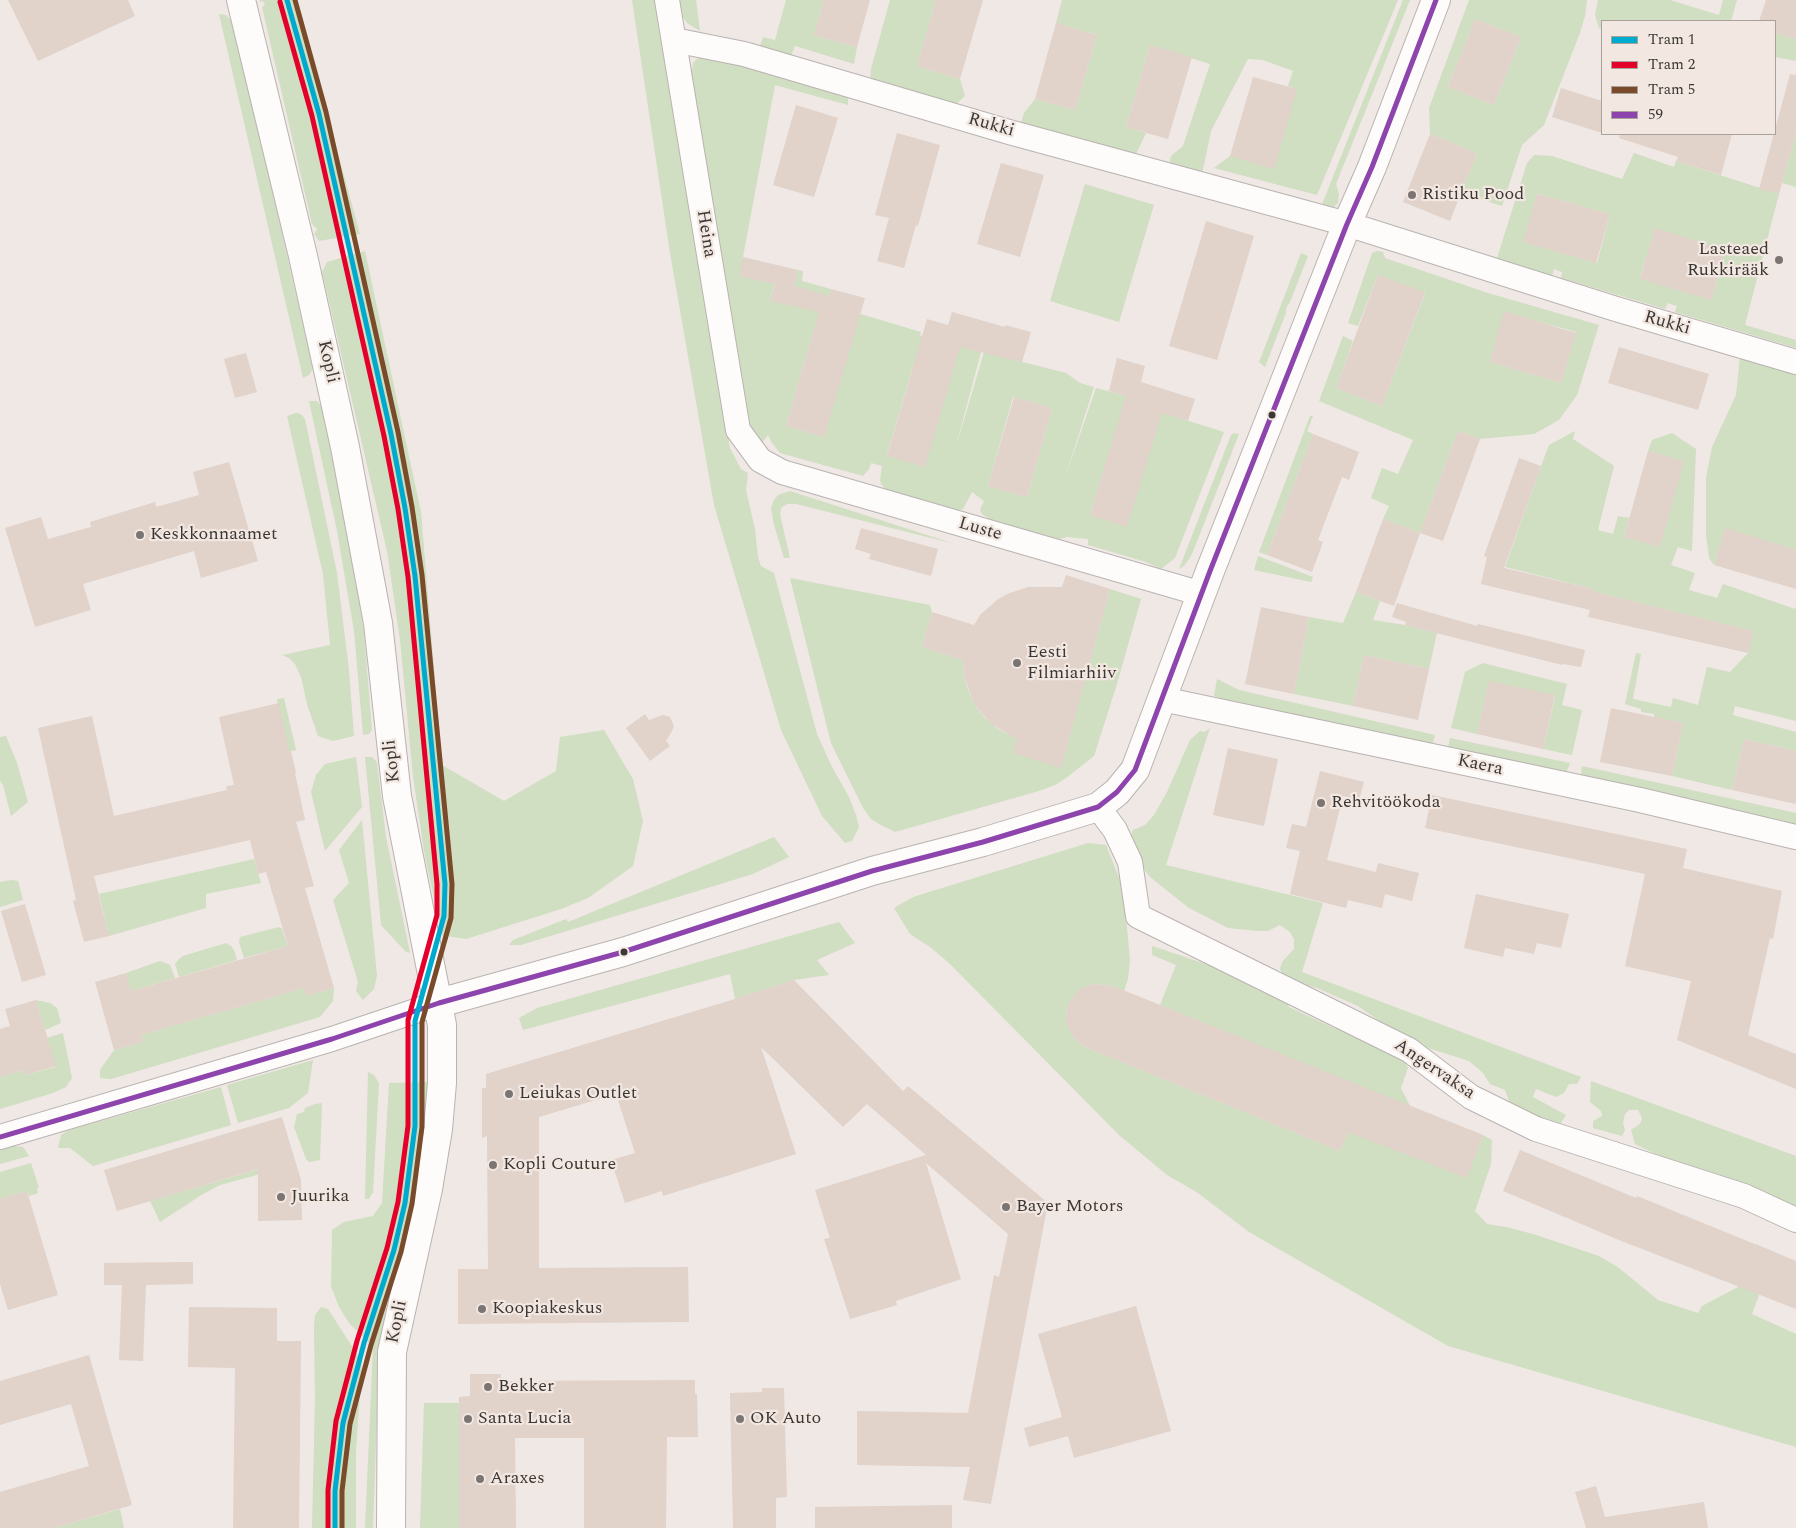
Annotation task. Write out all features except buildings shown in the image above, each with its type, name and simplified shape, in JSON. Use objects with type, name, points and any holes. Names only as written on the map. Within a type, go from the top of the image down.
[{"type":"street","name":"Kopli","points":[[241,0],[303,256],[345,447],[378,623],[397,796],[442,1025],[443,1060],[438,1130],[428,1189],[392,1352],[391,1528]]},
{"type":"street","name":"Heina","points":[[667,0],[738,430],[760,460]]},
{"type":"street","points":[[0,1137],[332,1039],[439,1003],[623,952],[872,871],[983,842],[1098,807],[1117,792],[1135,770],[1202,594],[1436,0]]},
{"type":"street","name":"Rukki","points":[[674,40],[744,54],[1009,132],[1347,224],[1606,306],[1796,362]]},
{"type":"street","name":"Luste","points":[[760,460],[782,472],[1202,594]]},
{"type":"street","name":"Kaera","points":[[1162,699],[1640,800],[1796,837]]},
{"type":"street","name":"Angervaksa","points":[[1098,807],[1115,830],[1130,862],[1138,916],[1409,1050],[1471,1097],[1536,1129],[1744,1196],[1796,1220]]},
{"type":"green space","points":[[260,0],[296,0],[360,234],[319,241],[314,234],[317,229],[312,224],[262,7],[265,5]]},
{"type":"green space","points":[[632,0],[657,0],[730,448],[741,469],[748,473],[746,490],[755,529],[758,557],[761,566],[774,573],[817,734],[832,767],[849,797],[856,815],[859,827],[852,841],[845,843],[822,816],[781,730],[714,505],[670,253]]},
{"type":"green space","points":[[676,0],[696,0],[700,31],[687,23],[678,10]]},
{"type":"green space","points":[[786,0],[824,0],[814,35],[857,47],[854,64],[795,46],[790,59],[759,49],[763,37],[775,40]]},
{"type":"green space","points":[[890,0],[936,0],[917,66],[960,79],[965,96],[956,104],[870,80],[871,69]]},
{"type":"green space","points":[[1062,0],[1398,0],[1317,195],[1214,168],[1230,156],[1297,89],[1288,86],[1293,71],[1263,60],[1248,59],[1211,131],[1202,174],[1169,165],[1171,156],[1183,146],[1210,64],[1150,45],[1126,127],[1146,133],[1136,154],[1021,123],[1024,113],[1035,99],[1075,110],[1097,35],[1056,23]]},
{"type":"green space","points":[[1403,0],[1410,0],[1336,184],[1339,194],[1338,203],[1331,210],[1321,207]]},
{"type":"green space","points":[[1469,0],[1587,0],[1580,33],[1544,125],[1522,145],[1502,206],[1461,193],[1477,153],[1430,134],[1429,108]],"holes":[[[1475,19],[1521,37],[1494,105],[1448,87]]]},
{"type":"green space","points":[[1598,0],[1670,0],[1719,15],[1723,0],[1737,0],[1731,20],[1601,20],[1601,29],[1599,28],[1595,15]]},
{"type":"green space","points":[[219,14],[226,15],[234,23],[313,369],[309,375],[303,378]]},
{"type":"green space","points":[[1776,33],[1796,39],[1796,61],[1776,57]]},
{"type":"green space","points":[[706,55],[848,98],[848,105],[775,85],[743,257],[794,285],[798,270],[803,271],[802,281],[831,289],[827,304],[921,332],[920,336],[981,352],[955,450],[984,352],[1066,373],[1080,383],[1094,387],[1064,481],[1096,388],[1154,403],[1163,413],[1224,432],[1175,558],[1161,569],[1146,562],[1088,545],[1088,539],[1067,537],[1059,539],[991,520],[982,514],[980,510],[984,501],[972,492],[963,509],[955,511],[886,490],[880,480],[882,466],[871,463],[863,476],[780,453],[768,435],[762,443],[751,428],[744,405],[690,81],[693,63],[699,57]],"holes":[[[775,282],[794,287],[790,305],[770,301]],[[812,336],[824,437],[786,426]],[[913,366],[925,467],[887,455]],[[1013,397],[1052,408],[1027,497],[988,486]],[[1117,428],[1127,526],[1090,515]]]},
{"type":"green space","points":[[1796,132],[1796,187],[1782,183]]},
{"type":"green space","points":[[1634,153],[1674,167],[1676,161],[1779,194],[1745,325],[1796,340],[1796,348],[1675,312],[1677,306],[1668,303],[1665,309],[1561,278],[1562,272],[1554,269],[1552,276],[1497,258],[1527,163],[1534,155],[1552,156],[1622,179]],"holes":[[[1537,194],[1610,214],[1597,263],[1524,242]],[[1655,229],[1726,250],[1711,300],[1640,278]]]},
{"type":"green space","points":[[1085,184],[1154,205],[1119,322],[1050,301]]},
{"type":"green space","points":[[365,251],[421,512],[442,765],[504,801],[556,771],[560,737],[604,730],[633,779],[643,821],[633,866],[588,898],[561,909],[466,939],[446,936],[444,943],[425,857],[413,777],[400,640],[387,551],[322,272],[327,262]]},
{"type":"green space","points":[[1377,251],[1383,252],[1385,258],[1488,293],[1599,325],[1577,395],[1559,420],[1534,434],[1480,439],[1458,431],[1420,533],[1383,519],[1389,506],[1371,498],[1382,468],[1398,474],[1413,440],[1319,401],[1343,336],[1353,341],[1336,388],[1382,406],[1425,293],[1378,275],[1358,326],[1348,323],[1372,253]],"holes":[[[1505,312],[1576,332],[1561,383],[1490,362]]]},
{"type":"green space","points":[[1301,253],[1308,256],[1286,308],[1286,313],[1265,367],[1259,362]]},
{"type":"green space","points":[[1740,356],[1796,372],[1796,550],[1725,529],[1714,565],[1709,558],[1706,534],[1706,478],[1712,447],[1736,395]]},
{"type":"green space","points":[[309,401],[317,401],[323,408],[353,553],[364,633],[372,730],[369,734],[363,735],[354,631],[337,531]]},
{"type":"green space","points":[[296,413],[301,414],[305,419],[337,573],[349,670],[354,736],[333,741],[318,736],[307,704],[301,677],[295,664],[289,658],[282,655],[330,645],[323,574],[287,416]]},
{"type":"green space","points":[[1310,416],[1313,416],[1307,431],[1313,434],[1267,555],[1259,552]]},
{"type":"green space","points":[[1575,431],[1573,439],[1614,466],[1598,530],[1613,534],[1618,516],[1629,518],[1624,537],[1660,546],[1683,461],[1648,451],[1652,440],[1672,433],[1696,449],[1692,551],[1678,547],[1671,565],[1695,573],[1689,590],[1717,598],[1723,584],[1795,609],[1796,606],[1796,721],[1735,706],[1733,715],[1796,732],[1796,751],[1744,739],[1732,790],[1672,776],[1683,723],[1654,717],[1654,714],[1641,712],[1641,709],[1625,704],[1636,653],[1641,654],[1633,699],[1671,707],[1673,698],[1698,705],[1707,667],[1730,672],[1748,653],[1753,631],[1594,592],[1594,589],[1505,567],[1549,445]]},
{"type":"green space","points":[[1234,433],[1239,434],[1198,539],[1191,556],[1184,566],[1179,569],[1231,435]]},
{"type":"green space","points":[[790,491],[955,544],[796,504],[787,504],[781,508],[780,514],[790,558],[784,558],[771,508],[778,495]]},
{"type":"green space","points":[[1258,556],[1313,577],[1311,582],[1254,570]]},
{"type":"green space","points":[[790,578],[930,605],[932,612],[922,647],[963,660],[964,676],[968,689],[974,704],[985,718],[998,729],[1017,738],[1061,767],[1110,589],[1141,599],[1094,756],[1055,785],[1039,791],[895,832],[879,824],[871,819],[863,808],[831,743]]},
{"type":"green space","points":[[1356,592],[1380,601],[1373,620],[1437,633],[1429,669],[1364,655],[1353,706],[1294,694],[1309,617],[1343,623]]},
{"type":"green space","points":[[1483,663],[1567,684],[1562,705],[1582,710],[1572,755],[1543,749],[1555,697],[1489,682],[1477,734],[1451,728],[1465,672]]},
{"type":"green space","points":[[1217,679],[1239,690],[1435,735],[1432,746],[1226,700],[1214,696]]},
{"type":"green space","points":[[284,698],[296,750],[288,752],[277,699]]},
{"type":"green space","points":[[1210,728],[1166,865],[1323,903],[1302,972],[1581,1077],[1577,1084],[1569,1084],[1564,1093],[1556,1097],[1536,1089],[1533,1097],[1566,1115],[1557,1129],[1521,1114],[1509,1101],[1505,1090],[1490,1084],[1483,1073],[1469,1061],[1428,1048],[1392,1030],[1358,1006],[1317,988],[1285,980],[1280,969],[1282,962],[1294,949],[1294,939],[1290,932],[1280,925],[1268,931],[1228,928],[1189,908],[1150,877],[1140,864],[1131,835],[1133,830],[1145,825],[1154,815],[1167,792],[1190,740],[1200,731],[1205,732]]},
{"type":"green space","points":[[6,736],[17,763],[28,802],[11,816],[3,785],[0,781],[0,737]]},
{"type":"green space","points":[[1450,738],[1570,763],[1566,773],[1448,748]]},
{"type":"green space","points":[[356,757],[362,807],[325,851],[311,792],[316,775],[325,764]]},
{"type":"green space","points":[[365,757],[372,757],[377,762],[386,837],[410,953],[406,952],[381,925]]},
{"type":"green space","points":[[1582,766],[1796,813],[1796,825],[1581,776]]},
{"type":"green space","points":[[362,820],[377,976],[374,989],[363,1000],[356,991],[358,982],[333,900],[349,883],[339,850]]},
{"type":"green space","points":[[774,837],[789,857],[753,874],[521,945],[509,945],[513,940],[566,919],[568,922]]},
{"type":"green space","points":[[1088,843],[1106,845],[1122,885],[1130,960],[1128,979],[1124,991],[1113,986],[1096,984],[1086,986],[1074,996],[1067,1009],[1066,1018],[1073,1037],[1085,1047],[1340,1151],[1366,1089],[1160,1005],[1176,965],[1152,955],[1152,946],[1236,974],[1284,997],[1289,1007],[1336,1029],[1353,1028],[1405,1061],[1408,1068],[1401,1088],[1410,1106],[1466,1177],[1483,1135],[1492,1140],[1491,1164],[1475,1211],[1487,1224],[1533,1234],[1599,1256],[1619,1268],[1658,1300],[1698,1313],[1702,1306],[1738,1287],[1756,1244],[1775,1252],[1752,1314],[1796,1334],[1796,1447],[1448,1346],[1249,1232],[1198,1193],[1167,1175],[1119,1135],[949,963],[930,947],[910,934],[894,908],[913,897]]},
{"type":"green space","points":[[254,859],[261,883],[206,894],[206,908],[109,936],[99,894]]},
{"type":"green space","points":[[18,881],[23,900],[0,907],[0,882]]},
{"type":"green space","points":[[839,922],[855,943],[817,960],[829,975],[794,980],[735,999],[730,974],[523,1030],[519,1018],[537,1008]]},
{"type":"green space","points":[[279,927],[282,929],[288,946],[244,958],[239,942],[240,937]]},
{"type":"green space","points":[[226,943],[234,950],[237,960],[179,977],[175,964],[183,956]]},
{"type":"green space","points":[[160,961],[170,965],[175,978],[131,991],[126,973]]},
{"type":"green space","points":[[304,988],[306,996],[334,988],[333,1001],[320,1017],[111,1079],[100,1078],[100,1070],[114,1050],[143,1042],[141,1035]]},
{"type":"green space","points":[[36,1000],[50,1003],[57,1008],[61,1023],[45,1030]]},
{"type":"green space","points":[[63,1033],[72,1078],[66,1087],[53,1093],[0,1109],[0,1077],[23,1070],[25,1075],[55,1067],[47,1038]]},
{"type":"green space","points":[[313,1060],[308,1093],[289,1108],[238,1123],[227,1085]]},
{"type":"green space","points":[[368,1072],[374,1075],[379,1083],[373,1192],[369,1199],[365,1199]]},
{"type":"green space","points":[[1591,1081],[1796,1156],[1796,1208],[1668,1160],[1635,1144],[1631,1130],[1640,1124],[1642,1118],[1638,1110],[1629,1110],[1625,1114],[1623,1123],[1625,1130],[1622,1136],[1593,1128],[1593,1121],[1602,1116],[1601,1111],[1590,1102]]},
{"type":"green space","points":[[428,1082],[426,1113],[416,1181],[385,1313],[378,1389],[373,1528],[365,1528],[373,1347],[349,1323],[339,1307],[331,1286],[332,1230],[344,1222],[373,1216],[382,1203],[389,1083]]},
{"type":"green space","points":[[221,1087],[231,1125],[93,1166],[70,1148],[58,1148],[61,1135],[69,1130]]},
{"type":"green space","points":[[322,1103],[320,1160],[309,1162],[306,1159],[294,1127],[297,1114],[304,1112],[305,1108]]},
{"type":"green space","points":[[14,1146],[23,1147],[29,1156],[0,1164],[0,1150]]},
{"type":"green space","points":[[290,1160],[286,1167],[220,1185],[160,1222],[150,1201]]},
{"type":"green space","points":[[31,1163],[39,1188],[37,1188],[38,1193],[29,1196],[27,1191],[0,1199],[0,1172]]},
{"type":"green space","points":[[321,1307],[328,1309],[362,1362],[356,1451],[356,1528],[312,1528],[315,1399],[314,1327],[315,1315]]},
{"type":"green space","points":[[424,1403],[459,1403],[459,1528],[420,1528]]},
{"type":"green space","points":[[120,1509],[124,1528],[54,1528]]},
{"type":"tram line","name":"1","points":[[287,0],[319,114],[391,434],[405,508],[415,576],[445,884],[444,916],[415,1021],[415,1126],[405,1203],[394,1250],[364,1343],[343,1423],[335,1491],[335,1528]]},
{"type":"tram line","name":"5","points":[[295,0],[326,112],[398,432],[412,507],[422,575],[452,884],[451,918],[422,1022],[422,1127],[412,1204],[401,1252],[371,1345],[350,1424],[342,1491],[342,1528]]},
{"type":"tram line","name":"2","points":[[280,2],[312,116],[384,436],[398,509],[408,577],[437,884],[437,915],[408,1020],[408,1126],[398,1202],[387,1248],[357,1341],[336,1421],[328,1490],[328,1528]]},
{"type":"transit line","name":"59","points":[[0,1137],[332,1039],[439,1003],[623,952],[872,871],[983,842],[1098,807],[1117,792],[1135,770],[1210,571],[1347,224],[1372,167],[1436,0]]},
{"type":"place","name":"Ristiku Pood","points":[[1412,195]]},
{"type":"place","name":"Lasteaed Rukkirääk","points":[[1779,260]]},
{"type":"place","name":"Keskkonnaamet","points":[[140,535]]},
{"type":"place","name":"Eesti Filmiarhiiv","points":[[1017,663]]},
{"type":"place","name":"Rehvitöökoda","points":[[1321,803]]},
{"type":"place","name":"Leiukas Outlet","points":[[509,1094]]},
{"type":"place","name":"Kopli Couture","points":[[493,1165]]},
{"type":"place","name":"Juurika","points":[[281,1197]]},
{"type":"place","name":"Bayer Motors","points":[[1006,1207]]},
{"type":"place","name":"Koopiakeskus","points":[[482,1309]]},
{"type":"place","name":"Bekker","points":[[488,1387]]},
{"type":"place","name":"Santa Lucia","points":[[468,1419]]},
{"type":"place","name":"OK Auto","points":[[740,1419]]},
{"type":"place","name":"Araxes","points":[[480,1479]]}]
